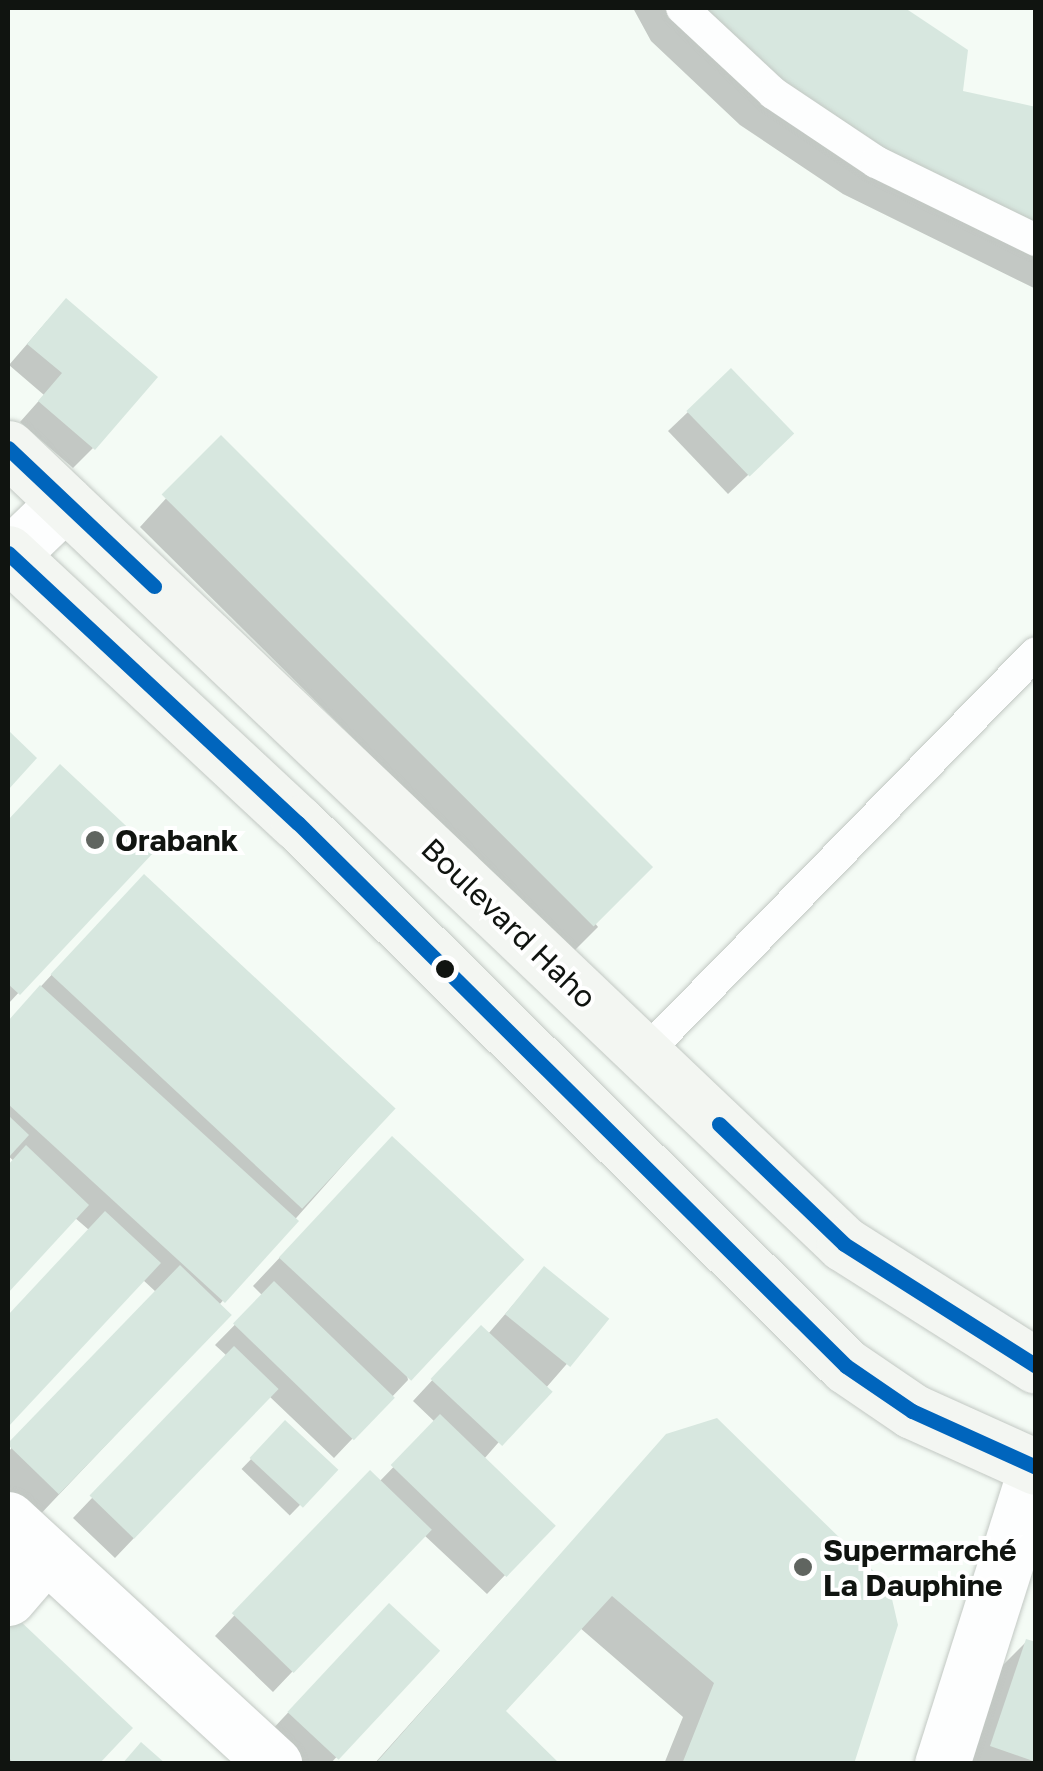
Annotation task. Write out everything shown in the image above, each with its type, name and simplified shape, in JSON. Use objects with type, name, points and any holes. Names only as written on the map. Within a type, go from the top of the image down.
[{"type":"main road","name":"Boulevard Haho","points":[[8,448],[844,1244],[1036,1366]]},
{"type":"main road","points":[[8,555],[298,823],[846,1366],[912,1411],[1036,1467]]},
{"type":"street","points":[[8,555],[65,502]]},
{"type":"street","points":[[942,1764],[1036,1467]]},
{"type":"street","points":[[8,1598],[27,1537],[274,1764]]},
{"type":"lane","points":[[682,8],[773,93],[876,162],[1036,240]]},
{"type":"lane","points":[[645,1053],[1036,653]]},
{"type":"building","points":[[681,8],[905,8],[968,50],[963,91],[1036,107],[1036,240],[876,162]]},
{"type":"building","points":[[66,298],[158,377],[95,450],[38,401],[62,373],[27,344]]},
{"type":"building","points":[[731,368],[794,433],[750,477],[686,411]]},
{"type":"building","points":[[221,435],[653,867],[594,926],[162,494]]},
{"type":"building","points":[[8,730],[37,758],[8,790]]},
{"type":"building","points":[[60,764],[154,852],[20,995],[8,984],[8,820]]},
{"type":"building","points":[[144,874],[396,1109],[302,1209],[51,974]]},
{"type":"building","points":[[40,985],[299,1221],[225,1303],[8,1104],[8,1021]]},
{"type":"building","points":[[8,1115],[29,1135],[8,1158]]},
{"type":"building","points":[[392,1136],[524,1259],[411,1381],[279,1257]]},
{"type":"building","points":[[26,1145],[89,1205],[8,1293],[8,1165]]},
{"type":"building","points":[[105,1211],[161,1263],[8,1427],[8,1315]]},
{"type":"building","points":[[180,1265],[232,1315],[59,1494],[8,1443]]},
{"type":"building","points":[[544,1266],[609,1319],[570,1367],[505,1314]]},
{"type":"building","points":[[274,1281],[395,1398],[354,1440],[233,1323]]},
{"type":"building","points":[[481,1325],[553,1392],[502,1446],[431,1379]]},
{"type":"building","points":[[234,1346],[279,1389],[134,1539],[90,1496]]},
{"type":"building","points":[[440,1414],[556,1526],[506,1577],[391,1465]]},
{"type":"building","points":[[717,1418],[889,1586],[898,1625],[854,1764],[682,1764],[714,1683],[612,1596],[506,1711],[560,1764],[375,1764],[666,1434]]},
{"type":"building","points":[[285,1420],[338,1470],[303,1508],[250,1458]]},
{"type":"building","points":[[370,1470],[432,1530],[294,1673],[232,1613]]},
{"type":"building","points":[[389,1603],[440,1651],[339,1760],[287,1712]]},
{"type":"building","points":[[17,1618],[133,1728],[99,1764],[14,1764],[8,1757],[8,1628]]},
{"type":"building","points":[[1026,1639],[1036,1642],[1036,1762],[990,1746]]},
{"type":"building","points":[[141,1742],[166,1764],[122,1764]]},
{"type":"transit line","points":[[8,448],[154,586]]},
{"type":"transit line","points":[[8,553],[298,823],[846,1366],[912,1411],[1036,1467]]},
{"type":"transit line","points":[[719,1124],[844,1244],[1036,1366]]},
{"type":"place","name":"Orabank","points":[[95,840]]},
{"type":"place","name":"Supermarché La Dauphine","points":[[803,1567]]}]
